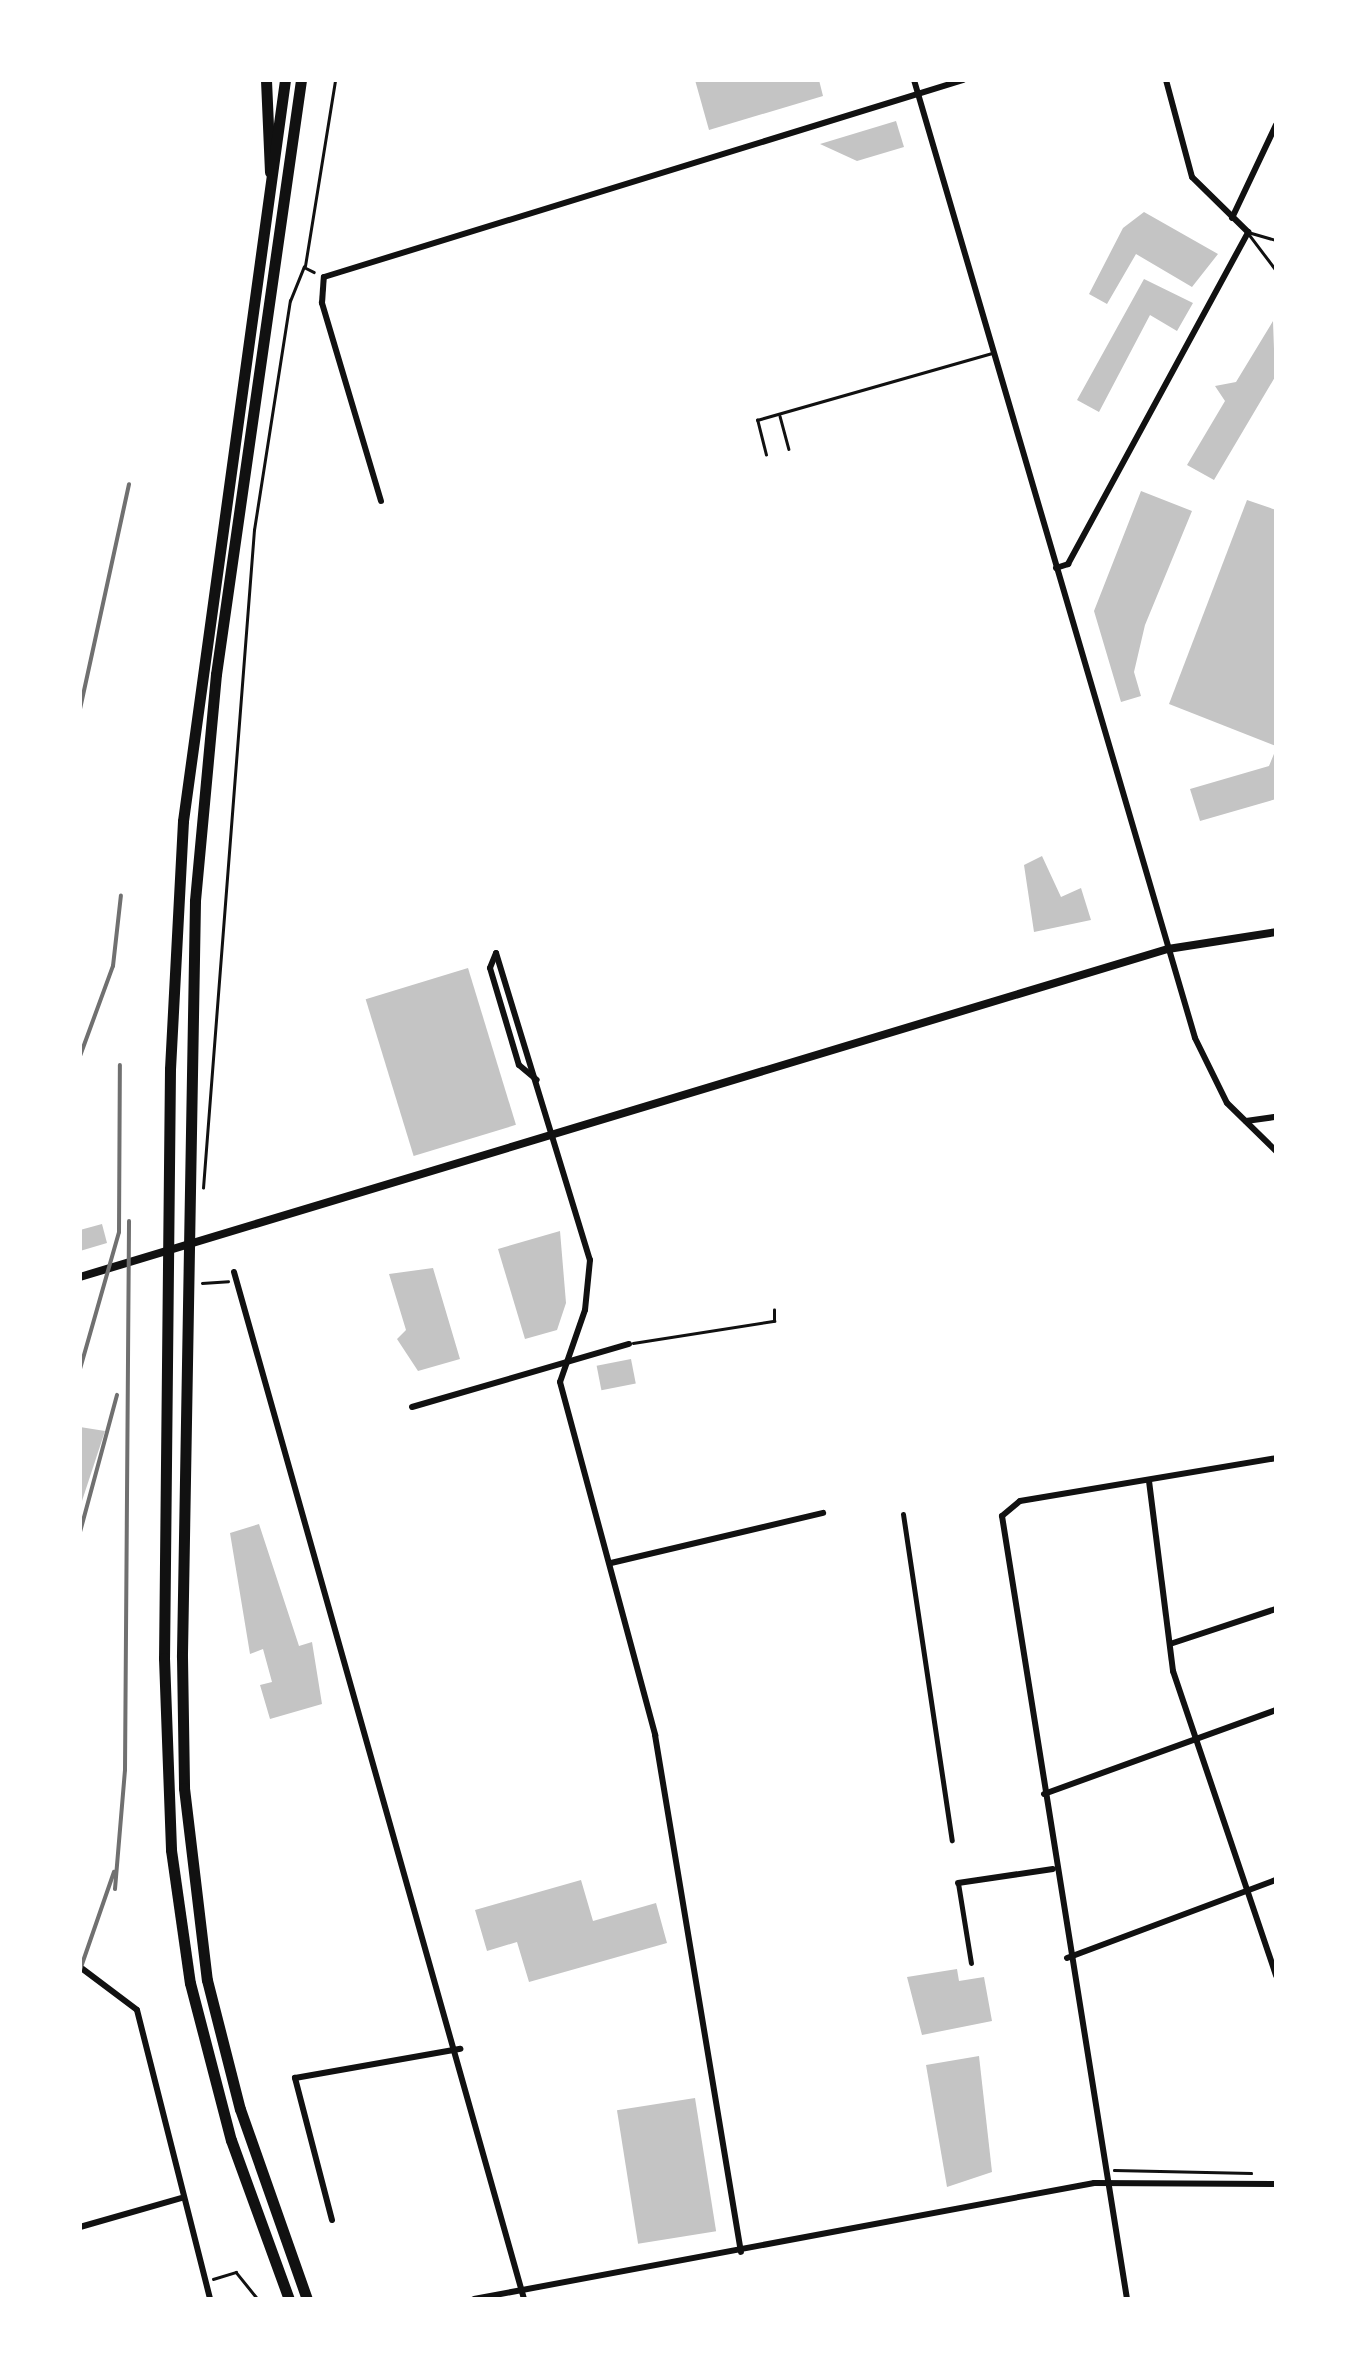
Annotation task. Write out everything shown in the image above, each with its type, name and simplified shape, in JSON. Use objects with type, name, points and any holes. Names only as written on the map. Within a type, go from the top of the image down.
[{"type":"highway","points":[[266,80],[272,186]]},
{"type":"highway","points":[[285,80],[184,821],[170,1070],[164,1640],[167,1792],[184,1950],[218,2099],[289,2299]]},
{"type":"highway","points":[[301,80],[216,674],[195,901],[182,1657],[184,1788],[207,1980],[306,2297]]},
{"type":"street","points":[[914,80],[1202,1059],[1246,1121],[1276,1152]]},
{"type":"street","points":[[381,501],[322,303],[324,277],[963,80]]},
{"type":"street","points":[[1056,568],[1068,564],[1248,232],[1192,177],[1166,80]]},
{"type":"street","points":[[1232,218],[1276,125]]},
{"type":"street","points":[[80,1277],[1168,949],[1276,932]]},
{"type":"street","points":[[538,1081],[519,1065],[490,968],[496,953],[504,963],[590,1260],[560,1382],[655,1735],[741,2252]]},
{"type":"street","points":[[1246,1121],[1276,1117]]},
{"type":"street","points":[[235,1275],[460,2049],[523,2296]]},
{"type":"street","points":[[412,1407],[629,1344]]},
{"type":"street","points":[[1127,2299],[1067,1958],[1005,1509],[1276,1458]]},
{"type":"street","points":[[1149,1481],[1173,1642],[1196,1742],[1276,1976]]},
{"type":"street","points":[[611,1564],[823,1512]]},
{"type":"street","points":[[903,1514],[952,1840]]},
{"type":"street","points":[[1173,1642],[1276,1609]]},
{"type":"street","points":[[1044,1794],[1276,1710]]},
{"type":"street","points":[[972,1963],[958,1884],[1054,1869]]},
{"type":"street","points":[[1067,1958],[1276,1880]]},
{"type":"street","points":[[80,1967],[137,2010],[181,2198],[210,2299]]},
{"type":"street","points":[[332,2220],[298,2104],[302,2071],[460,2049]]},
{"type":"street","points":[[474,2299],[523,2296],[1108,2182],[1276,2184]]},
{"type":"street","points":[[80,2228],[181,2198]]},
{"type":"lane","points":[[1248,232],[1276,240]]},
{"type":"lane","points":[[1248,232],[1276,270]]},
{"type":"lane","points":[[766,455],[756,420],[993,352]]},
{"type":"lane","points":[[779,414],[789,448]]},
{"type":"lane","points":[[629,1344],[774,1321],[774,1310]]},
{"type":"path","points":[[200,1199],[254,530],[290,301],[304,267],[335,80]]},
{"type":"path","points":[[304,267],[324,277]]},
{"type":"path","points":[[195,1272],[207,1285],[235,1275]]},
{"type":"path","points":[[1117,2170],[1261,2174]]},
{"type":"path","points":[[204,2278],[236,2272],[258,2299]]},
{"type":"building","points":[[695,80],[819,80],[823,96],[709,130]]},
{"type":"building","points":[[896,121],[904,147],[857,161],[820,144]]},
{"type":"building","points":[[1144,212],[1218,254],[1192,287],[1136,254],[1107,304],[1089,294],[1123,228]]},
{"type":"building","points":[[1144,279],[1193,303],[1177,331],[1150,315],[1099,412],[1077,400]]},
{"type":"building","points":[[1273,321],[1275,377],[1214,480],[1187,465],[1225,401],[1215,386],[1236,382]]},
{"type":"building","points":[[1141,491],[1192,511],[1145,625],[1134,672],[1141,696],[1121,702],[1094,611]]},
{"type":"building","points":[[1247,500],[1276,510],[1276,746],[1169,704]]},
{"type":"building","points":[[1276,749],[1276,799],[1200,821],[1190,789],[1269,766]]},
{"type":"building","points":[[1042,856],[1061,897],[1081,888],[1091,920],[1034,932],[1024,865]]},
{"type":"building","points":[[468,968],[516,1125],[414,1156],[366,999]]},
{"type":"building","points":[[102,1224],[107,1243],[80,1251],[80,1230]]},
{"type":"building","points":[[560,1231],[566,1303],[557,1330],[525,1339],[498,1249]]},
{"type":"building","points":[[433,1268],[460,1359],[418,1371],[397,1339],[406,1330],[389,1274]]},
{"type":"building","points":[[631,1359],[636,1384],[601,1390],[597,1366]]},
{"type":"building","points":[[80,1427],[105,1431],[80,1507]]},
{"type":"building","points":[[259,1524],[299,1646],[312,1642],[322,1704],[270,1719],[260,1685],[272,1682],[263,1649],[250,1654],[230,1533]]},
{"type":"building","points":[[581,1880],[593,1921],[656,1903],[667,1943],[529,1982],[517,1942],[487,1951],[475,1910]]},
{"type":"building","points":[[957,1969],[959,1981],[984,1977],[992,2021],[922,2035],[907,1977]]},
{"type":"building","points":[[979,2056],[992,2172],[947,2187],[926,2065]]},
{"type":"building","points":[[695,2098],[716,2231],[638,2244],[617,2110]]},
{"type":"railway","points":[[80,709],[129,484]]},
{"type":"railway","points":[[80,1056],[113,966],[121,895]]},
{"type":"railway","points":[[80,1369],[119,1232],[120,1065]]},
{"type":"railway","points":[[115,1889],[125,1770],[129,1221]]},
{"type":"railway","points":[[80,1532],[117,1395]]},
{"type":"railway","points":[[80,1970],[114,1872]]}]
